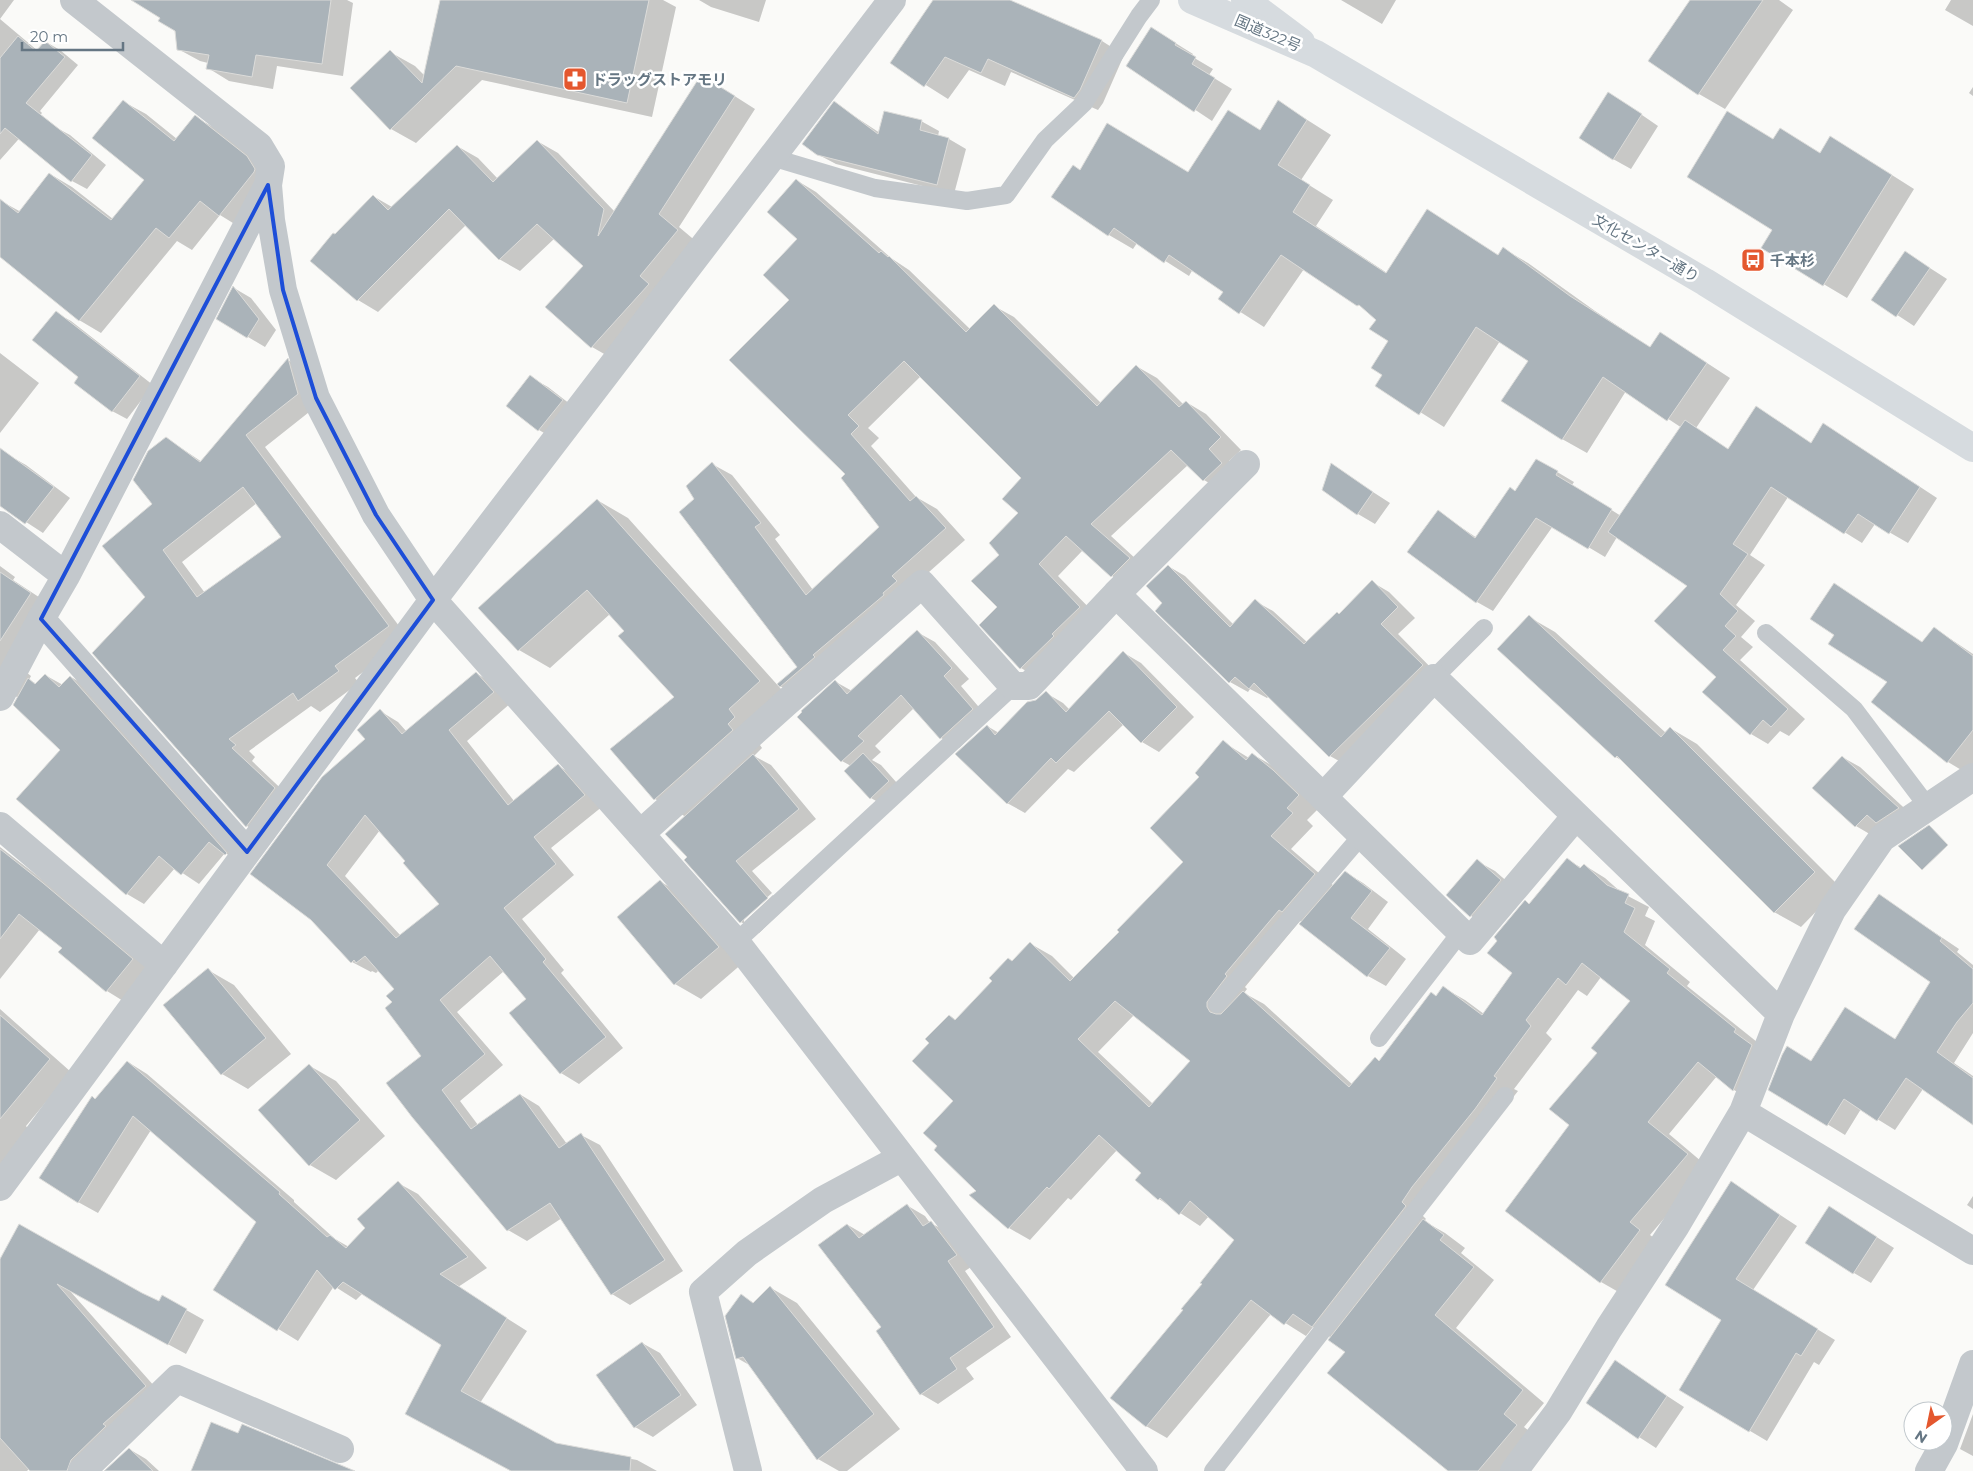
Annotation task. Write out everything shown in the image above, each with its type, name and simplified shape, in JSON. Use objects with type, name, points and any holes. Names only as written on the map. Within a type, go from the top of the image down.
[{"type":"main road","name":"国道322号","points":[[1192,0],[1316,54]]},
{"type":"main road","points":[[1245,0],[1316,54]]},
{"type":"main road","name":"文化センター通り","points":[[1316,54],[1705,282],[1973,448]]},
{"type":"street","points":[[74,0],[259,146],[271,166],[268,185],[271,220],[283,290],[316,398],[376,515],[433,600],[736,942],[1144,1471]]},
{"type":"street","points":[[0,1187],[433,600],[892,0]]},
{"type":"street","points":[[0,697],[66,576],[268,185]]},
{"type":"street","points":[[640,834],[922,584],[1013,686],[1029,686],[1116,594],[1246,464]]},
{"type":"street","points":[[0,525],[66,576]]},
{"type":"street","points":[[1116,594],[1470,942],[1576,816]]},
{"type":"street","points":[[41,619],[247,852]]},
{"type":"street","points":[[1323,797],[1434,678],[1781,1014]]},
{"type":"street","points":[[1514,1471],[1558,1412],[1609,1328],[1675,1227],[1743,1112],[1781,1014],[1832,910],[1882,838],[1973,777]]},
{"type":"street","points":[[0,826],[164,965]]},
{"type":"street","points":[[1743,1112],[1973,1251]]},
{"type":"street","points":[[748,1471],[703,1292],[747,1253],[823,1200],[901,1158]]},
{"type":"street","points":[[1929,1471],[1944,1444],[1973,1364]]},
{"type":"street","points":[[82,1471],[177,1379],[340,1449]]},
{"type":"lane","points":[[771,157],[875,188],[967,201],[1006,195],[1045,140],[1084,103],[1139,16],[1152,0]]},
{"type":"lane","points":[[1434,678],[1484,628]]},
{"type":"lane","points":[[1766,633],[1854,708],[1928,807]]},
{"type":"lane","points":[[736,942],[1013,686]]},
{"type":"lane","points":[[1217,1004],[1362,835]]},
{"type":"lane","points":[[1379,1038],[1460,932]]},
{"type":"lane","points":[[1213,1471],[1505,1096]]},
{"type":"highlighted area","points":[[268,185],[283,290],[316,398],[376,515],[433,600],[247,852],[41,619]]},
{"type":"building","points":[[131,0],[331,0],[322,64],[256,55],[252,77],[206,69],[209,55],[177,50],[175,31],[158,21],[160,18]]},
{"type":"building","name":"ドラッグストアモリ","points":[[440,0],[649,0],[627,103],[456,66],[390,130],[350,88],[390,50],[422,83]]},
{"type":"building","points":[[933,0],[1010,0],[1102,40],[1080,90],[1074,98],[988,59],[981,73],[945,57],[924,87],[890,63]]},
{"type":"building","points":[[1690,0],[1763,0],[1698,95],[1648,61]]},
{"type":"building","points":[[1151,27],[1176,43],[1175,45],[1196,57],[1192,64],[1215,78],[1194,112],[1126,66]]},
{"type":"building","points":[[18,36],[36,51],[45,41],[65,57],[26,103],[92,155],[71,182],[5,128],[0,134],[0,58]]},
{"type":"building","points":[[701,75],[735,96],[659,214],[678,230],[640,276],[649,284],[591,348],[545,307],[583,266],[537,224],[499,260],[449,209],[357,301],[310,261],[333,233],[335,234],[373,195],[388,210],[457,145],[493,182],[537,140],[604,209],[598,236]]},
{"type":"building","points":[[1608,92],[1642,114],[1613,160],[1579,138]]},
{"type":"building","points":[[123,100],[174,141],[195,115],[247,156],[255,169],[219,216],[200,201],[169,238],[156,228],[79,321],[0,257],[0,199],[18,213],[49,173],[111,220],[144,180],[92,138]]},
{"type":"building","points":[[1278,100],[1307,120],[1278,165],[1310,185],[1293,212],[1386,273],[1427,209],[1498,255],[1503,247],[1570,296],[1650,347],[1660,332],[1707,363],[1667,421],[1603,377],[1562,440],[1501,401],[1528,361],[1476,327],[1419,415],[1375,386],[1382,375],[1371,368],[1388,341],[1369,329],[1376,320],[1359,305],[1357,306],[1281,255],[1239,314],[1218,299],[1223,292],[1169,255],[1164,263],[1114,228],[1108,236],[1051,197],[1073,165],[1080,170],[1107,123],[1188,172],[1228,110],[1260,130]]},
{"type":"building","points":[[834,101],[878,134],[884,111],[922,120],[920,130],[949,138],[937,185],[817,155],[802,144]]},
{"type":"building","points":[[1727,111],[1773,139],[1780,128],[1820,153],[1830,136],[1892,175],[1823,286],[1761,248],[1772,230],[1687,177]]},
{"type":"building","points":[[796,179],[879,253],[881,251],[889,256],[966,332],[994,304],[1097,406],[1136,365],[1179,407],[1186,401],[1221,437],[1209,449],[1222,463],[1203,481],[1171,450],[1091,524],[1130,558],[1111,577],[1066,536],[1039,564],[1080,607],[1020,669],[979,625],[997,607],[971,581],[999,555],[989,543],[1018,513],[1002,499],[1021,478],[904,361],[848,415],[859,426],[851,434],[910,501],[916,496],[946,528],[892,576],[897,581],[883,593],[884,595],[813,655],[815,657],[780,687],[777,684],[797,667],[679,512],[694,499],[686,486],[712,462],[761,523],[755,527],[806,595],[879,527],[841,478],[845,474],[729,360],[789,300],[763,275],[797,239],[767,212]]},
{"type":"building","points":[[1905,251],[1930,268],[1896,317],[1871,300]]},
{"type":"building","points":[[233,286],[259,319],[247,338],[216,319]]},
{"type":"building","points":[[56,311],[140,376],[112,412],[74,383],[78,377],[32,340]]},
{"type":"building","points":[[288,358],[298,394],[246,435],[389,626],[335,666],[339,671],[298,701],[293,693],[229,739],[236,745],[232,748],[275,788],[246,827],[92,653],[145,597],[102,546],[152,504],[133,480],[148,451],[166,437],[200,462]],"holes":[[[243,487],[281,537],[197,597],[163,550]]]},
{"type":"building","points":[[530,375],[563,400],[538,431],[506,406]]},
{"type":"building","points":[[1756,406],[1811,443],[1823,423],[1920,487],[1889,534],[1858,514],[1844,534],[1771,487],[1733,544],[1748,554],[1720,594],[1738,611],[1725,626],[1736,636],[1723,650],[1788,709],[1771,727],[1763,720],[1750,735],[1702,692],[1716,677],[1654,621],[1687,586],[1608,532],[1685,420],[1728,449]]},
{"type":"building","points":[[0,448],[54,487],[25,524],[0,506]]},
{"type":"building","points":[[1536,459],[1558,471],[1556,475],[1612,509],[1588,549],[1536,518],[1476,603],[1407,552],[1438,510],[1475,538],[1510,487],[1515,491]]},
{"type":"building","points":[[1331,463],[1373,492],[1357,515],[1322,490]]},
{"type":"building","points":[[597,499],[760,681],[729,709],[735,717],[728,724],[733,730],[654,800],[610,749],[674,697],[618,636],[624,631],[587,590],[518,651],[478,608]]},
{"type":"building","points":[[1168,565],[1230,627],[1255,599],[1304,644],[1337,612],[1339,614],[1372,580],[1398,607],[1381,624],[1423,665],[1329,757],[1254,683],[1249,689],[1235,677],[1229,683],[1155,611],[1162,603],[1146,586]]},
{"type":"building","points":[[0,572],[31,593],[0,641]]},
{"type":"building","points":[[1834,583],[1922,642],[1934,627],[1973,656],[1973,730],[1947,763],[1871,702],[1887,682],[1828,644],[1834,635],[1810,619]]},
{"type":"building","points":[[1529,615],[1661,737],[1670,727],[1815,872],[1774,913],[1617,756],[1615,758],[1497,649]]},
{"type":"building","points":[[917,630],[952,668],[944,676],[973,709],[940,739],[901,695],[858,736],[864,741],[841,762],[797,717],[801,711],[835,680],[847,694]]},
{"type":"building","points":[[1123,651],[1177,707],[1141,743],[1109,711],[1056,763],[1051,758],[1007,804],[955,754],[987,725],[995,735],[1027,702],[1036,700],[1046,691],[1066,712]]},
{"type":"building","points":[[476,672],[494,692],[449,730],[508,805],[558,764],[585,795],[534,837],[556,864],[504,908],[546,959],[543,962],[606,1037],[560,1074],[509,1013],[526,999],[490,956],[440,1000],[485,1054],[442,1090],[471,1129],[520,1094],[559,1148],[581,1133],[665,1260],[611,1295],[550,1203],[507,1231],[386,1083],[421,1056],[385,1008],[392,1002],[386,996],[394,989],[365,956],[356,963],[354,960],[351,963],[311,920],[250,874],[322,777],[365,739],[357,730],[380,709],[402,734]],"holes":[[[365,815],[405,861],[403,863],[439,904],[396,938],[327,865]]]},
{"type":"building","points":[[45,674],[59,687],[70,676],[227,853],[225,855],[209,842],[181,875],[159,856],[126,895],[16,799],[60,750],[13,705],[28,678],[35,684]]},
{"type":"building","points":[[1223,740],[1246,760],[1252,753],[1273,770],[1299,795],[1287,808],[1293,813],[1271,836],[1315,874],[1282,912],[1279,910],[1225,974],[1227,976],[1207,1002],[1207,1007],[1210,1012],[1221,1014],[1243,991],[1349,1087],[1375,1057],[1379,1061],[1431,992],[1436,996],[1443,986],[1482,1015],[1512,973],[1487,953],[1497,941],[1494,937],[1525,900],[1529,904],[1567,858],[1580,868],[1584,864],[1607,885],[1629,894],[1625,903],[1635,908],[1624,932],[1670,969],[1667,973],[1736,1029],[1734,1032],[1752,1045],[1733,1091],[1698,1062],[1648,1122],[1688,1154],[1630,1222],[1640,1230],[1600,1283],[1505,1211],[1569,1125],[1549,1109],[1597,1053],[1591,1048],[1630,1001],[1582,963],[1566,985],[1558,978],[1526,1020],[1531,1026],[1494,1076],[1497,1078],[1475,1109],[1412,1187],[1402,1202],[1406,1206],[1312,1327],[1293,1314],[1284,1325],[1251,1300],[1146,1427],[1110,1398],[1183,1310],[1181,1309],[1234,1240],[1190,1201],[1179,1215],[1160,1198],[1158,1200],[1135,1180],[1141,1173],[1099,1135],[1049,1189],[1047,1187],[1008,1229],[969,1195],[976,1191],[934,1150],[937,1146],[923,1133],[953,1101],[912,1061],[929,1043],[925,1039],[949,1015],[955,1020],[992,981],[989,978],[1008,958],[1012,961],[1030,942],[1070,981],[1119,932],[1117,930],[1183,862],[1150,828],[1199,777],[1195,773]],"holes":[[[1115,1001],[1190,1061],[1149,1107],[1078,1039]]]},
{"type":"building","points":[[863,753],[889,781],[870,799],[844,771]]},
{"type":"building","points":[[753,754],[799,809],[736,861],[768,898],[740,923],[684,860],[687,857],[665,834]]},
{"type":"building","points":[[1842,756],[1899,808],[1876,823],[1867,815],[1855,827],[1812,788]]},
{"type":"building","points":[[1929,825],[1948,845],[1922,870],[1898,846]]},
{"type":"building","points":[[0,849],[133,959],[106,992],[58,952],[62,948],[19,914],[0,939]]},
{"type":"building","points":[[1477,859],[1501,880],[1470,917],[1446,895]]},
{"type":"building","points":[[1345,871],[1372,891],[1351,918],[1390,948],[1367,977],[1299,924]]},
{"type":"building","points":[[660,880],[719,947],[674,985],[617,917]]},
{"type":"building","points":[[1879,894],[1942,938],[1940,941],[1973,969],[1973,1003],[1957,1022],[1937,1052],[1973,1078],[1973,1125],[1906,1078],[1877,1121],[1844,1099],[1827,1126],[1768,1090],[1787,1046],[1811,1061],[1845,1007],[1895,1039],[1930,982],[1854,929]]},
{"type":"building","points":[[208,968],[266,1038],[221,1075],[163,1005]]},
{"type":"building","points":[[0,1015],[50,1059],[0,1119]]},
{"type":"building","points":[[127,1061],[280,1192],[279,1194],[327,1237],[330,1235],[346,1248],[365,1228],[357,1219],[398,1181],[468,1257],[440,1274],[507,1318],[461,1391],[556,1443],[631,1457],[630,1471],[511,1471],[405,1414],[441,1345],[343,1282],[335,1290],[317,1270],[277,1331],[213,1290],[256,1222],[133,1116],[78,1203],[39,1178],[92,1096],[95,1099]]},
{"type":"building","points":[[309,1064],[360,1120],[309,1166],[258,1110]]},
{"type":"building","points":[[1731,1181],[1780,1215],[1736,1279],[1818,1329],[1801,1356],[1796,1353],[1749,1432],[1679,1390],[1721,1320],[1665,1285]]},
{"type":"building","points":[[907,1204],[923,1226],[931,1221],[957,1255],[948,1261],[994,1327],[950,1358],[957,1369],[920,1395],[876,1331],[881,1327],[818,1245],[847,1224],[859,1238]]},
{"type":"building","points":[[1829,1206],[1877,1237],[1853,1274],[1805,1243]]},
{"type":"building","points":[[1423,1219],[1444,1235],[1440,1240],[1474,1267],[1435,1315],[1523,1390],[1504,1414],[1517,1425],[1478,1471],[1448,1471],[1327,1373],[1345,1352],[1328,1340]]},
{"type":"building","points":[[19,1224],[142,1293],[159,1301],[162,1295],[187,1309],[168,1345],[57,1284],[146,1386],[103,1424],[106,1426],[71,1460],[67,1471],[30,1471],[0,1438],[0,1259]]},
{"type":"building","points":[[770,1286],[874,1414],[817,1460],[743,1357],[736,1359],[725,1316],[741,1294],[753,1303]]},
{"type":"building","points":[[642,1342],[681,1395],[634,1428],[596,1375]]},
{"type":"building","points":[[1615,1360],[1667,1396],[1638,1439],[1586,1403]]},
{"type":"building","points":[[211,1422],[238,1433],[242,1424],[355,1471],[191,1471]]},
{"type":"building","points":[[129,1448],[153,1471],[104,1471]]},
{"type":"place","name":"ドラッグストアモリ","points":[[575,79]]},
{"type":"place","name":"千本杉","points":[[1753,260]]}]
